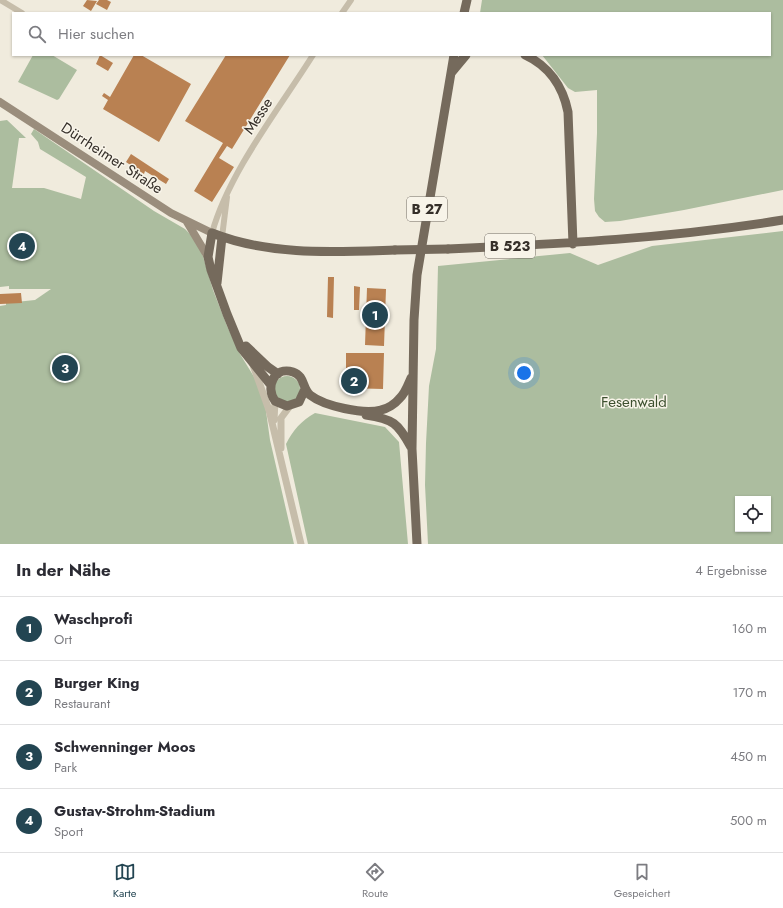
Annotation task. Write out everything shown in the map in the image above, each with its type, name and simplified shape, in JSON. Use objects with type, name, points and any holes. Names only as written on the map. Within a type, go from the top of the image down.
[{"type":"main road","points":[[464,12],[468,0]]},
{"type":"main road","points":[[468,0],[470,12]]},
{"type":"main road","name":"B 27","points":[[417,544],[412,449],[414,320],[419,254],[454,56]]},
{"type":"main road","points":[[450,74],[465,56]]},
{"type":"main road","points":[[527,56],[539,63],[551,75],[563,94],[568,112],[573,244]]},
{"type":"main road","name":"Dürrheimer Straße","points":[[0,102],[125,184],[187,221],[212,233]]},
{"type":"main road","name":"B 523","points":[[212,233],[240,243],[277,249],[314,252],[448,249],[573,244],[693,232],[783,220]]},
{"type":"main road","points":[[187,221],[208,257],[217,286],[241,348],[270,384],[271,396],[275,401],[284,406],[308,402],[345,413],[385,418],[401,428],[412,449]]},
{"type":"main road","points":[[208,257],[212,233]]},
{"type":"main road","points":[[217,286],[222,237]]},
{"type":"main road","points":[[236,334],[254,355],[278,374]]},
{"type":"main road","points":[[270,384],[278,374],[287,371],[297,374],[303,381],[305,389],[316,399],[330,405],[354,410],[381,410],[400,399],[412,375]]},
{"type":"main road","points":[[294,404],[305,389]]},
{"type":"street","points":[[343,12],[351,0]]},
{"type":"street","points":[[2,1],[20,12]]},
{"type":"street","name":"Messe","points":[[212,233],[220,208],[256,143],[312,56]]},
{"type":"street","name":"Messe","points":[[222,237],[228,194]]},
{"type":"street","points":[[253,363],[273,427],[301,544]]},
{"type":"street","points":[[273,427],[275,401]]},
{"type":"street","points":[[283,468],[281,424],[284,413],[294,404]]},
{"type":"green space","points":[[482,0],[783,0],[783,190],[684,210],[620,221],[605,222],[595,211],[594,199],[597,90],[575,92],[568,88],[543,56],[771,56],[771,12],[480,12]]},
{"type":"green space","points":[[32,56],[54,56],[77,70],[57,100],[18,82]]},
{"type":"green space","points":[[7,120],[26,138],[19,138],[12,188],[44,188],[81,199],[86,177],[40,149],[38,142],[31,134],[34,129],[154,211],[185,229],[199,243],[213,290],[227,326],[240,354],[256,380],[265,404],[270,440],[294,544],[0,544],[0,306],[6,305],[6,303],[35,300],[51,289],[9,289],[9,286],[0,287],[0,121]]},
{"type":"green space","name":"Fesenwald","points":[[783,231],[783,544],[428,544],[425,485],[426,443],[429,386],[436,349],[438,266],[570,253],[598,265],[652,246]]},
{"type":"green space","points":[[287,376],[296,380],[300,389],[296,398],[287,402],[278,398],[274,389],[278,380]]},
{"type":"green space","points":[[315,413],[385,427],[399,442],[408,544],[308,544],[286,444],[298,426]]},
{"type":"building","points":[[87,0],[97,1],[91,11],[83,6]]},
{"type":"building","points":[[99,0],[107,0],[111,2],[107,10],[96,4]]},
{"type":"building","points":[[100,56],[113,63],[108,71],[96,64]]},
{"type":"building","points":[[133,56],[143,56],[191,84],[159,142],[103,109],[108,100],[102,96],[104,93],[110,97]]},
{"type":"building","points":[[225,56],[289,56],[232,149],[227,146],[219,158],[234,167],[212,202],[194,191],[223,143],[185,121]]},
{"type":"building","points":[[131,154],[169,179],[166,184],[145,171],[144,174],[126,162]]},
{"type":"building","points":[[328,277],[334,277],[333,318],[327,317]]},
{"type":"building","points":[[354,286],[360,287],[359,310],[354,310]]},
{"type":"building","points":[[367,288],[386,289],[384,346],[365,345]]},
{"type":"building","points":[[21,293],[22,303],[0,304],[0,294]]},
{"type":"building","points":[[346,353],[384,353],[383,389],[346,388]]},
{"type":"place","name":"Gustav-Strohm-Stadium","points":[[22,246]]},
{"type":"place","name":"Waschprofi","points":[[375,315]]},
{"type":"place","name":"Schwenninger Moos","points":[[65,368]]},
{"type":"place","name":"Burger King","points":[[354,381]]}]
